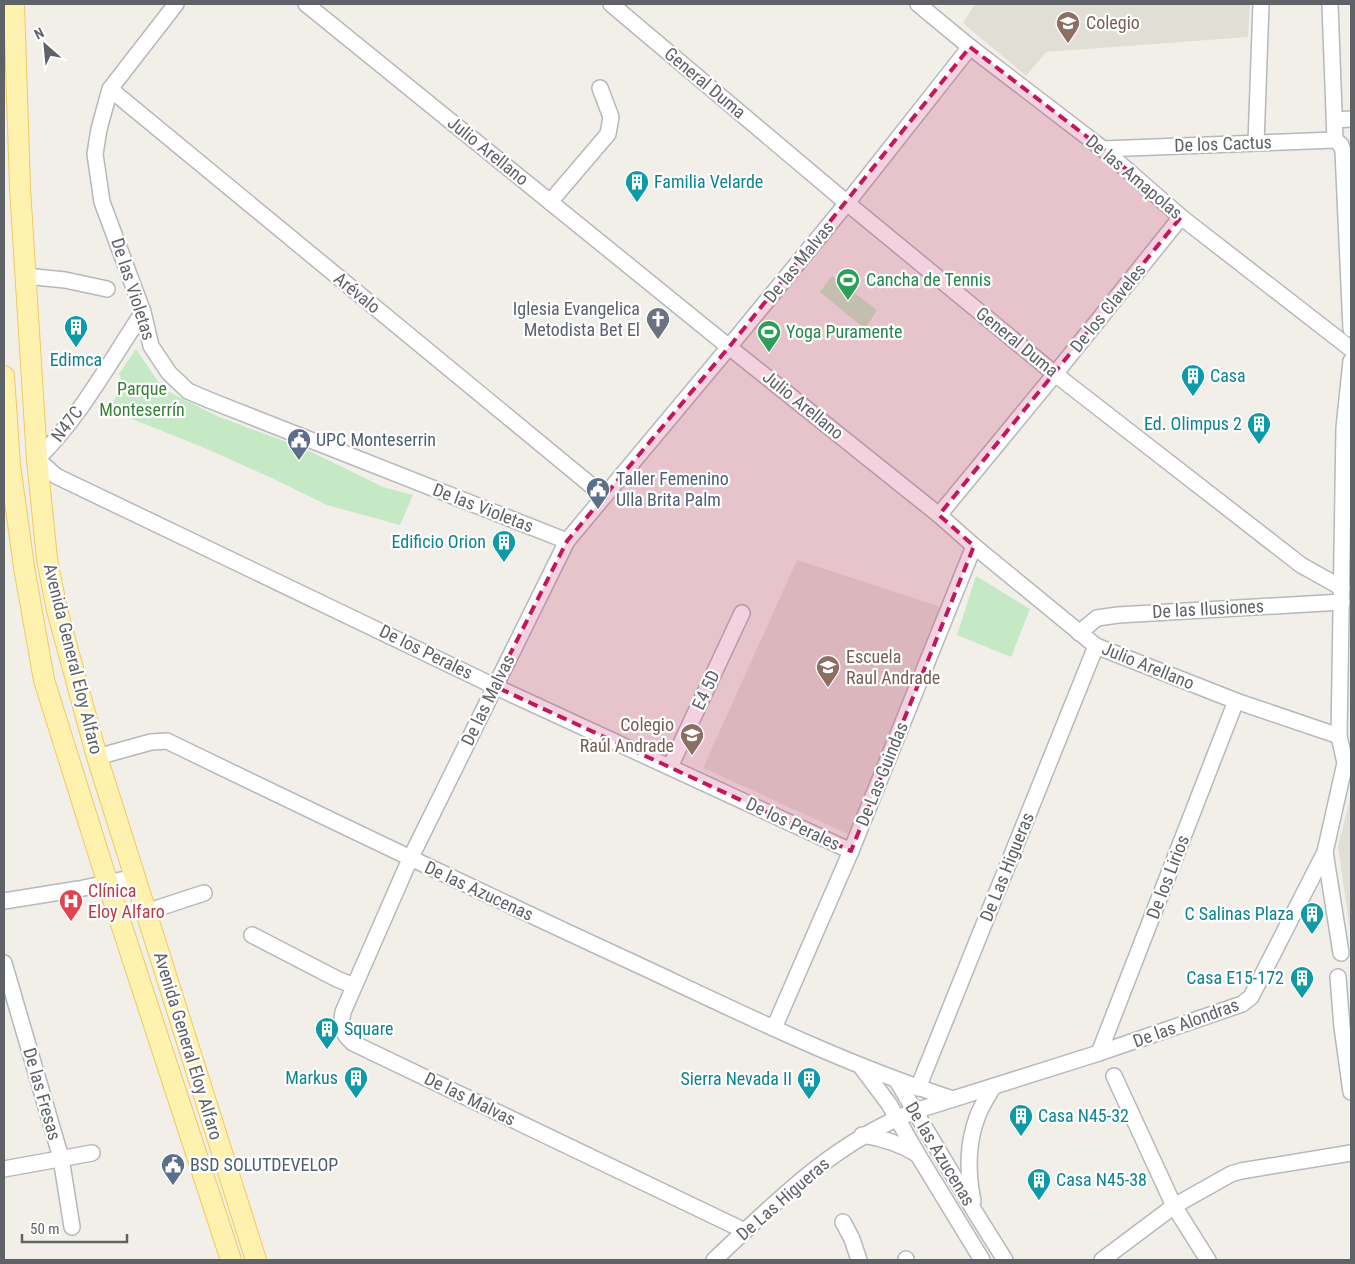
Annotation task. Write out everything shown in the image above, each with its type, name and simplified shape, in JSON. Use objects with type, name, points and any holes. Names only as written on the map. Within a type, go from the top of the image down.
[{"type":"main road","name":"Avenida General Eloy Alfaro","points":[[14,4],[25,276],[37,459],[47,559],[58,610],[97,757],[256,1260]]},
{"type":"main road","name":"Avenida General Eloy Alfaro","points":[[4,376],[7,465],[44,680],[230,1260]]},
{"type":"street","name":"De las Violetas","points":[[176,4],[110,89],[99,128],[95,154],[102,202],[144,312],[151,346],[169,373],[188,391],[209,400],[567,541]]},
{"type":"street","name":"Julio Arellano","points":[[306,4],[939,515],[1096,646],[1236,701],[1339,736]]},
{"type":"street","name":"General Duma","points":[[611,4],[847,203],[1055,374],[1342,595]]},
{"type":"street","name":"De las Amapolas","points":[[918,4],[970,47],[1103,149],[1181,217],[1351,349]]},
{"type":"street","points":[[1256,143],[1261,4]]},
{"type":"street","points":[[1330,4],[1335,120],[1338,143],[1343,151],[1351,329]]},
{"type":"street","name":"De las Malvas","points":[[745,1231],[353,1043],[344,1035],[341,1028],[343,1012],[410,859],[567,541],[847,203],[970,47]]},
{"type":"street","points":[[550,202],[608,134],[611,116],[600,88]]},
{"type":"street","name":"Arévalo","points":[[110,89],[604,496]]},
{"type":"street","points":[[1335,120],[1351,119]]},
{"type":"street","name":"De los Cactus","points":[[1103,149],[1256,143],[1338,143]]},
{"type":"street","name":"De los Claveles","points":[[939,515],[1181,217]]},
{"type":"street","points":[[25,276],[66,280],[107,289]]},
{"type":"street","name":"N47C","points":[[37,459],[55,442],[69,423],[144,312]]},
{"type":"street","name":"De las Alondras","points":[[993,1087],[1242,1004],[1251,997],[1324,852],[1348,760],[1339,736],[1344,428],[1351,361]]},
{"type":"street","points":[[7,465],[37,459]]},
{"type":"street","name":"De los Perales","points":[[37,459],[56,476],[494,686],[851,850]]},
{"type":"street","name":"De Las Guindas","points":[[774,1028],[851,850],[974,546]]},
{"type":"street","name":"De las Ilusiones","points":[[1079,632],[1097,618],[1118,614],[1342,595]]},
{"type":"street","name":"E4 5D","points":[[670,767],[742,613]]},
{"type":"street","name":"De Las Higueras","points":[[918,1088],[1096,646]]},
{"type":"street","name":"De los Lirios","points":[[1099,1053],[1236,701]]},
{"type":"street","name":"De las Azucenas","points":[[97,757],[151,742],[167,741],[410,859],[774,1028],[897,1081],[1005,1260]]},
{"type":"street","name":"De las Alondras","points":[[1324,852],[1341,953]]},
{"type":"street","points":[[4,901],[135,878]]},
{"type":"street","points":[[146,912],[204,893]]},
{"type":"street","points":[[252,935],[337,980],[354,986]]},
{"type":"street","name":"De las Fresas","points":[[4,963],[61,1158],[72,1227]]},
{"type":"street","points":[[1338,977],[1347,1026],[1351,1092]]},
{"type":"street","name":"De las Azucenas","points":[[860,1066],[880,1090],[982,1260]]},
{"type":"street","points":[[1114,1076],[1174,1206],[1208,1260]]},
{"type":"street","points":[[897,1081],[953,1099]]},
{"type":"street","points":[[975,1212],[968,1177],[969,1146],[978,1115],[993,1087]]},
{"type":"street","name":"De Las Higueras","points":[[714,1260],[805,1176],[862,1135],[915,1110],[993,1087]]},
{"type":"street","points":[[862,1135],[884,1138],[902,1145],[918,1155]]},
{"type":"street","points":[[4,1169],[92,1152]]},
{"type":"street","points":[[1102,1260],[1174,1206],[1241,1171],[1351,1153]]},
{"type":"street","points":[[843,1222],[852,1239],[859,1260]]},
{"type":"highlighted area","points":[[970,47],[1103,149],[1181,217],[939,515],[974,546],[851,851],[494,686],[567,541],[729,347]]},
{"type":"shaded area","name":"Colegio","points":[[975,4],[1250,4],[1248,37],[1046,52],[1026,76],[963,23]]},
{"type":"shaded area","name":"Escuela Raul Andrade","points":[[797,560],[944,608],[861,840],[703,768]]},
{"type":"shaded area","points":[[1351,794],[1351,938],[1338,847]]},
{"type":"green space","name":"Cancha de Tennis","points":[[832,276],[877,310],[865,329],[820,292]]},
{"type":"green space","name":"Parque Monteserrín","points":[[136,349],[163,389],[219,417],[303,448],[383,487],[413,495],[400,525],[327,505],[207,449],[105,408],[115,399],[123,383],[119,374]]},
{"type":"green space","points":[[976,576],[1030,609],[1011,657],[957,635]]},
{"type":"place","name":"Colegio","points":[[1068,44]]},
{"type":"place","name":"Familia Velarde","points":[[637,203]]},
{"type":"place","name":"Cancha de Tennis","points":[[848,301]]},
{"type":"place","name":"Iglesia Evangelica Metodista Bet El","points":[[658,340]]},
{"type":"place","name":"Edimca","points":[[76,348]]},
{"type":"place","name":"Yoga Puramente","points":[[769,353]]},
{"type":"place","name":"Casa","points":[[1193,397]]},
{"type":"place","name":"Ed. Olimpus 2","points":[[1259,445]]},
{"type":"place","name":"UPC Monteserrin","points":[[299,461]]},
{"type":"place","name":"Taller Femenino Ulla Brita Palm","points":[[598,510]]},
{"type":"place","name":"Edificio Orion","points":[[504,563]]},
{"type":"place","name":"Escuela Raul Andrade","points":[[828,688]]},
{"type":"place","name":"Colegio Raúl Andrade","points":[[692,756]]},
{"type":"place","name":"Clínica Eloy Alfaro","points":[[71,922]]},
{"type":"place","name":"C Salinas Plaza","points":[[1312,935]]},
{"type":"place","name":"Casa E15-172","points":[[1302,999]]},
{"type":"place","name":"Square","points":[[327,1050]]},
{"type":"place","name":"Markus","points":[[356,1099]]},
{"type":"place","name":"Sierra Nevada II","points":[[809,1100]]},
{"type":"place","name":"Casa N45-32","points":[[1021,1137]]},
{"type":"place","name":"BSD SOLUTDEVELOP","points":[[173,1186]]},
{"type":"place","name":"Casa N45-38","points":[[1039,1201]]}]
